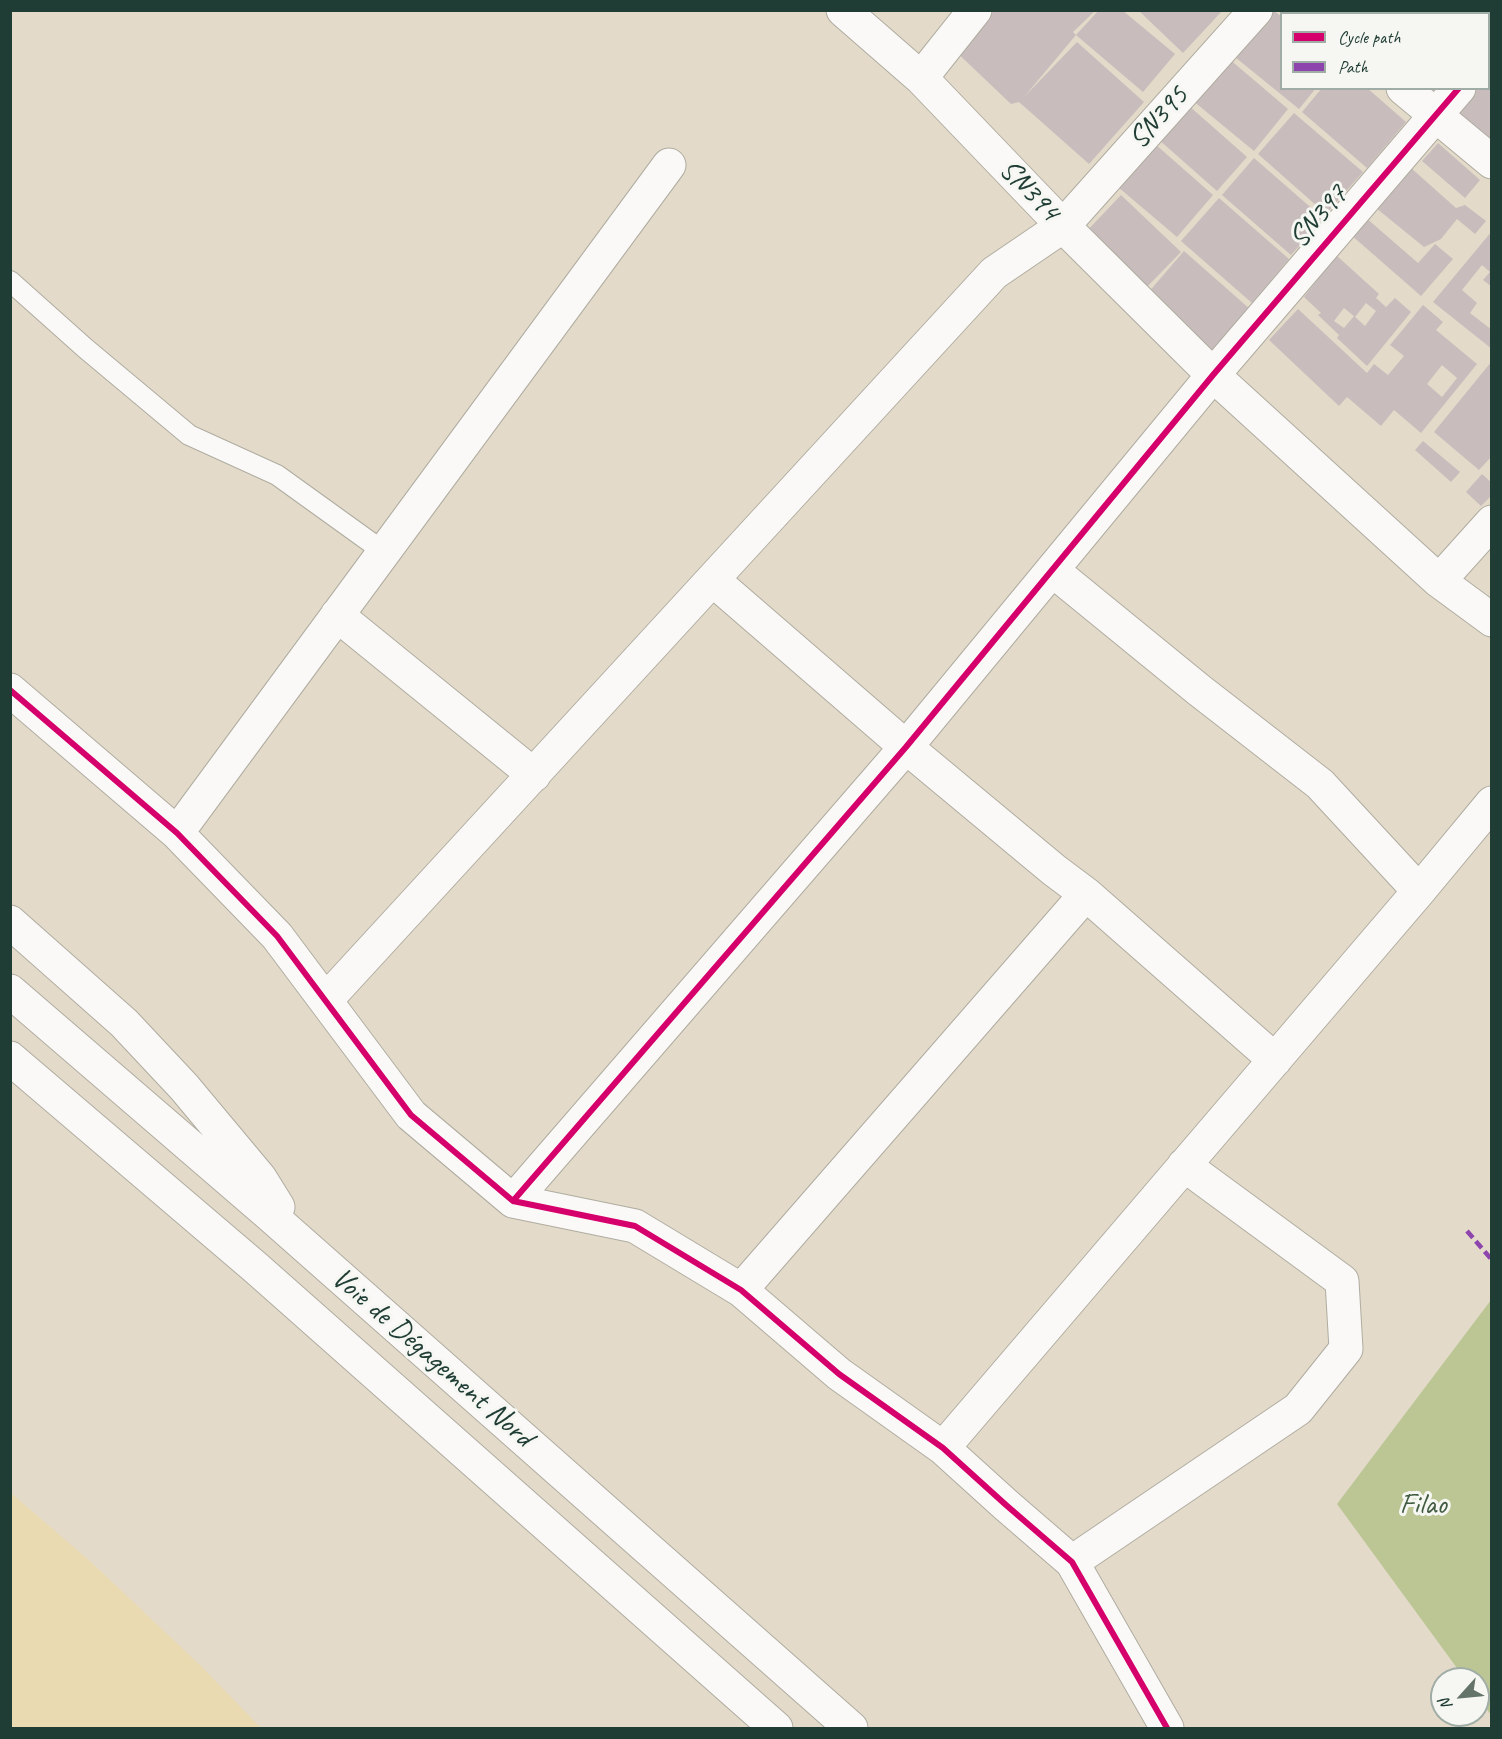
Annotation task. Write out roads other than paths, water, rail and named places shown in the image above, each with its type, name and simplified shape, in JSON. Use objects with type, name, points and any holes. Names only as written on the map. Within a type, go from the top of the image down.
[{"type":"main road","name":"SN394","points":[[843,10],[921,78],[1063,226],[1213,375],[1439,581],[1491,620]]},
{"type":"main road","points":[[921,78],[975,10]]},
{"type":"main road","name":"SN395","points":[[326,1000],[994,273],[1063,226],[1256,10]]},
{"type":"main road","points":[[1404,90],[1491,162]]},
{"type":"main road","name":"SN397","points":[[513,1201],[906,747],[1213,375],[1457,90]]},
{"type":"main road","points":[[177,833],[669,165]]},
{"type":"main road","points":[[1439,581],[1491,522]]},
{"type":"main road","points":[[1052,570],[1199,690],[1320,784],[1419,891]]},
{"type":"main road","points":[[713,580],[906,747],[1086,894],[1275,1060]]},
{"type":"main road","points":[[337,615],[534,774]]},
{"type":"main road","points":[[10,690],[177,833],[277,936],[411,1115],[513,1201],[634,1226],[741,1290],[839,1374],[943,1448],[1072,1562],[1167,1728]]},
{"type":"main road","points":[[943,1448],[1419,891],[1491,803]]},
{"type":"main road","points":[[741,1290],[1086,894]]},
{"type":"main road","points":[[10,922],[124,1023],[184,1087],[260,1178],[300,1242]]},
{"type":"main road","name":"Voie de Dégagement Nord","points":[[10,992],[300,1242],[851,1728]]},
{"type":"main road","name":"Voie de Dégagement Nord","points":[[10,1058],[255,1267],[776,1728]]},
{"type":"main road","points":[[1072,1562],[1298,1409],[1346,1349],[1342,1281],[1184,1165]]},
{"type":"lane","points":[[10,281],[85,348],[189,435],[277,475],[384,552]]},
{"type":"park label","name":"Filao","points":[[1423,1505]]}]
